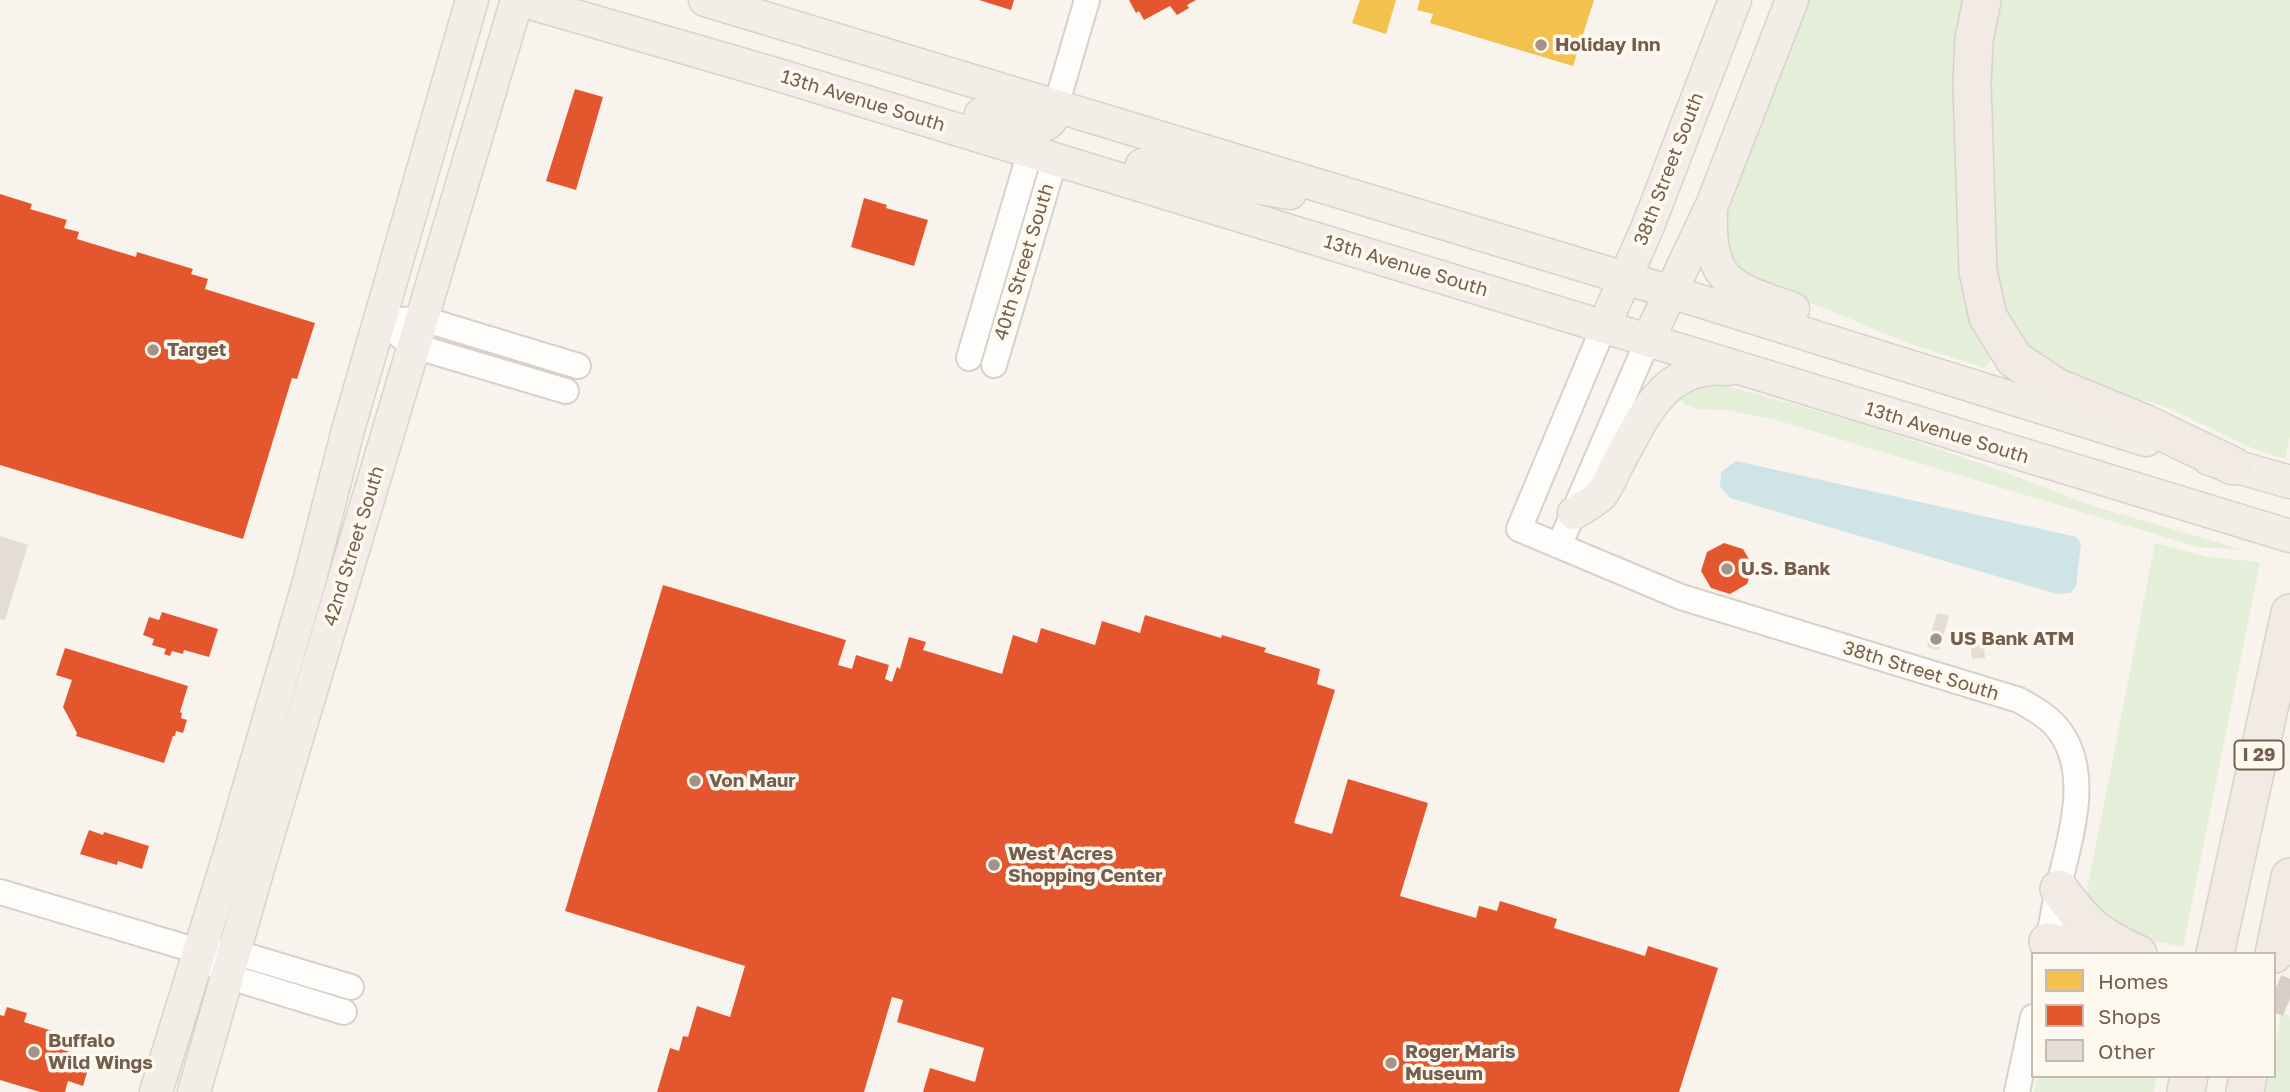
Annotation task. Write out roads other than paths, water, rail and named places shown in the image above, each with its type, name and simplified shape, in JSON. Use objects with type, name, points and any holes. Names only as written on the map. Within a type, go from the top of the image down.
[{"type":"highway","points":[[1982,0],[1974,40],[1972,83],[1978,271],[1988,317],[2014,359],[2056,387],[2146,424],[2233,466]]},
{"type":"highway","name":"I 29","points":[[2215,952],[2290,613]]},
{"type":"highway","points":[[2059,889],[2087,925],[2102,937],[2134,952]]},
{"type":"highway","points":[[2274,952],[2287,892]]},
{"type":"highway","points":[[2047,948],[2094,952]]},
{"type":"main road","name":"42nd Street South","points":[[156,1092],[229,856],[309,582],[348,430],[472,0]]},
{"type":"main road","name":"42nd Street South","points":[[194,1092],[518,0]]},
{"type":"main road","name":"13th Avenue South","points":[[518,0],[1043,155],[2290,537]]},
{"type":"main road","points":[[705,0],[2290,482]]},
{"type":"main road","name":"38th Street South","points":[[1604,326],[1626,278],[1735,0]]},
{"type":"main road","points":[[1648,340],[1712,205],[1792,0]]},
{"type":"main road","points":[[772,73],[831,79],[916,95],[1030,128],[1044,126],[1052,120],[1056,106]]},
{"type":"main road","points":[[1043,155],[1051,142],[1065,142],[1189,177],[1389,206]]},
{"type":"main road","points":[[1712,205],[1712,253],[1720,271],[1733,285],[1870,339],[1971,386]]},
{"type":"main road","points":[[1574,513],[1601,496],[1644,416],[1670,385],[1694,371],[1712,368],[1749,371]]},
{"type":"street","points":[[1056,106],[1087,0]]},
{"type":"street","points":[[969,358],[1043,155]]},
{"type":"street","name":"40th Street South","points":[[994,365],[1043,155]]},
{"type":"street","points":[[379,321],[578,366]]},
{"type":"street","name":"38th Street South","points":[[1604,326],[1519,529],[1681,597],[2019,700],[2044,715],[2060,731],[2069,747],[2075,765],[2076,788],[2073,822],[2047,948]]},
{"type":"street","points":[[419,332],[566,391]]},
{"type":"street","points":[[1559,546],[1648,340]]},
{"type":"street","points":[[0,892],[198,951],[344,1012]]},
{"type":"street","points":[[231,964],[351,987]]},
{"type":"street","points":[[2017,1092],[2031,1026]]},
{"type":"tunnel","points":[[2276,993],[2290,999]]},
{"type":"place","name":"Holiday Inn","points":[[1541,45]]},
{"type":"place","name":"Target","points":[[153,350]]},
{"type":"place","name":"U.S. Bank","points":[[1727,569]]},
{"type":"place","name":"US Bank ATM","points":[[1936,639]]},
{"type":"place","name":"Von Maur","points":[[695,781]]},
{"type":"place","name":"West Acres Shopping Center","points":[[994,865]]},
{"type":"place","name":"Buffalo Wild Wings","points":[[34,1052]]},
{"type":"place","name":"Roger Maris Museum","points":[[1391,1063]]}]
